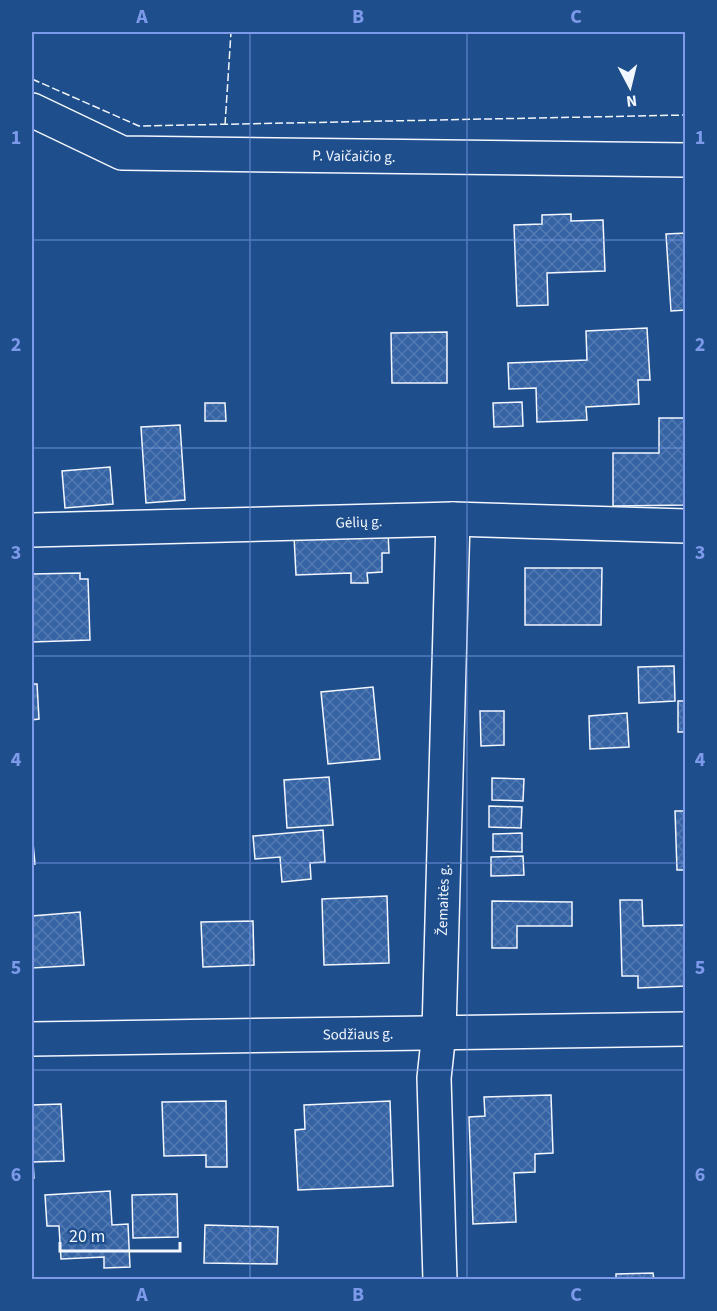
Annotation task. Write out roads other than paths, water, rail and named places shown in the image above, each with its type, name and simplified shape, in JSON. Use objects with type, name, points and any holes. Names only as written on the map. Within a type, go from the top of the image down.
[{"type":"street","name":"P. Vaičaičio g.","points":[[32,110],[122,153],[686,160]]},
{"type":"street","name":"Gėlių g.","points":[[32,530],[453,519],[686,526]]},
{"type":"street","name":"Žemaitės g.","points":[[440,1280],[434,1078],[439,1032],[453,519]]},
{"type":"street","name":"Sodžiaus g.","points":[[32,1039],[686,1029]]}]
